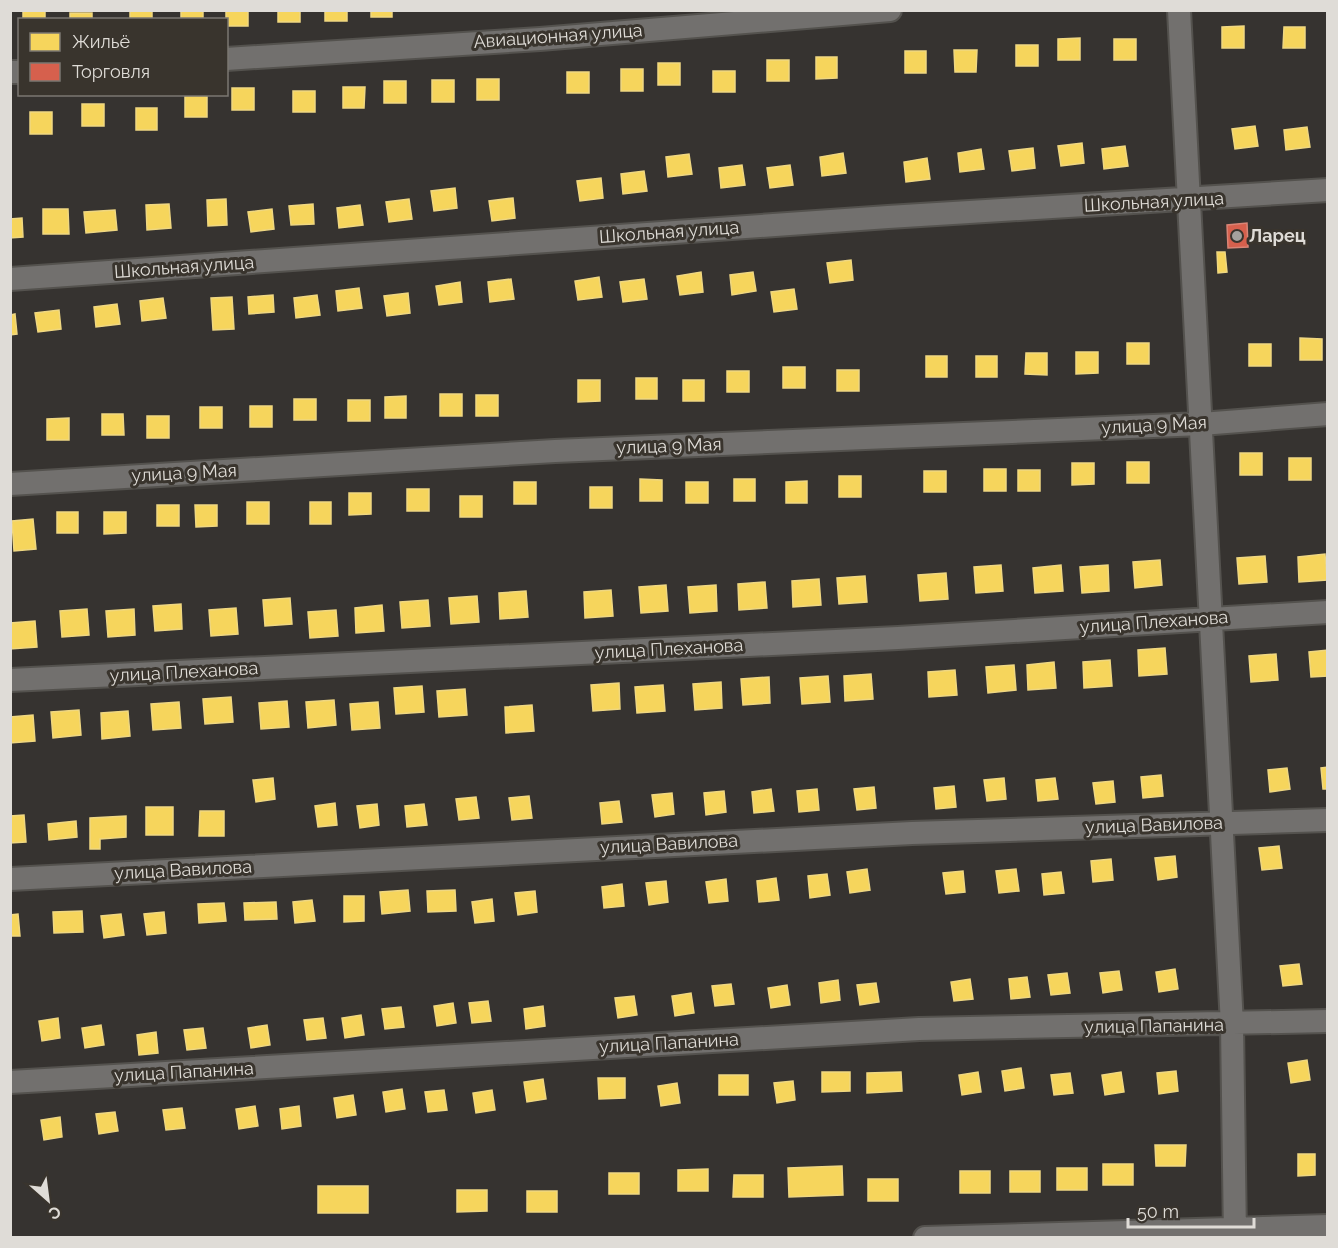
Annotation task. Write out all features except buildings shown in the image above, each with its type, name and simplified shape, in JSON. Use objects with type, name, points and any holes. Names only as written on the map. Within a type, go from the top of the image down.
[{"type":"street","name":"Авиационная улица","points":[[228,58],[540,39],[890,10]]},
{"type":"street","points":[[1179,10],[1232,1025],[1235,1232]]},
{"type":"street","name":"Школьная улица","points":[[10,279],[877,218],[1328,190]]},
{"type":"street","name":"улица 9 Мая","points":[[10,484],[555,451],[1201,423],[1328,414]]},
{"type":"street","name":"улица Плеханова","points":[[10,680],[898,638],[1328,612]]},
{"type":"street","name":"улица Вавилова","points":[[10,879],[645,845],[1328,820]]},
{"type":"street","name":"улица Папанина","points":[[10,1082],[919,1029],[1232,1025],[1328,1021]]},
{"type":"street","points":[[925,1238],[1235,1232],[1328,1226]]},
{"type":"place","name":"Ларец","points":[[1237,236]]}]
